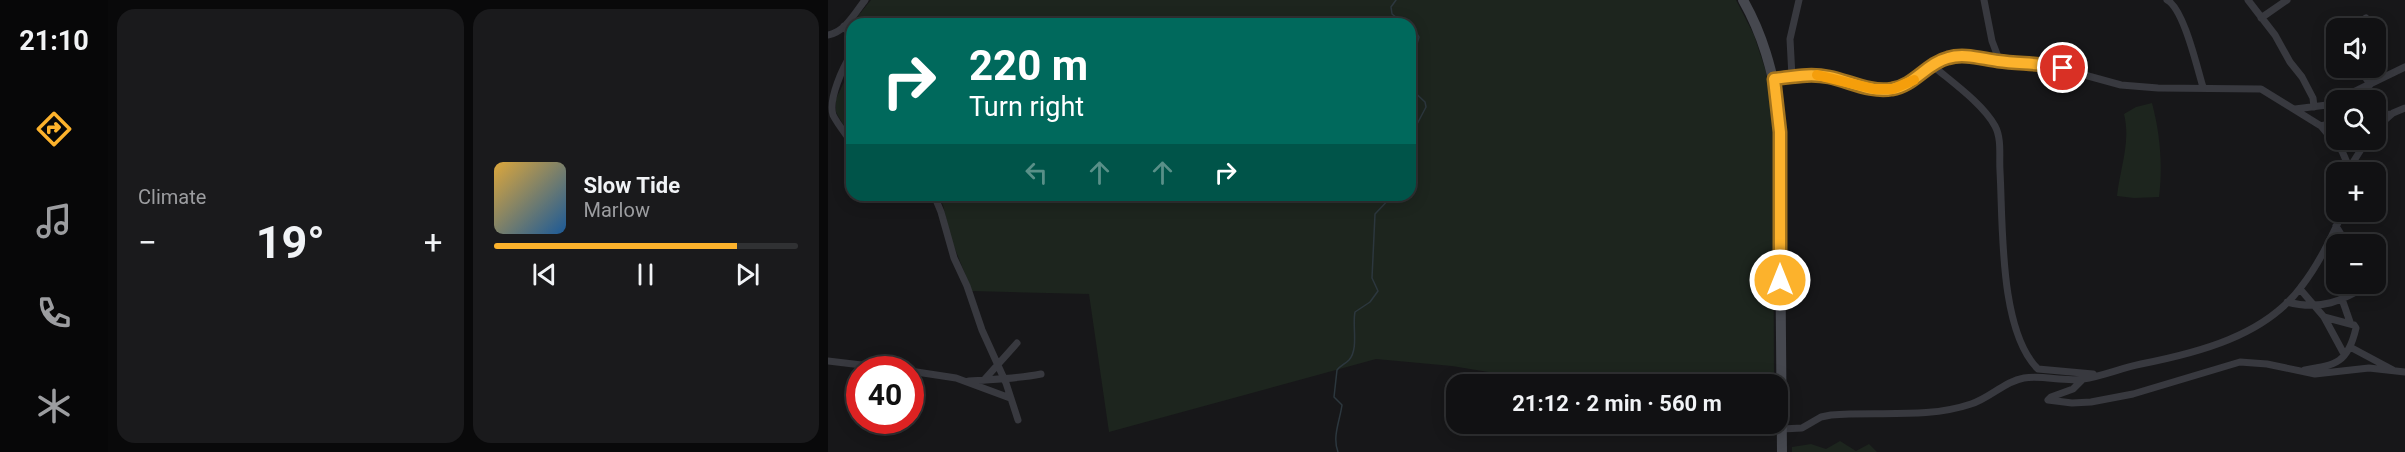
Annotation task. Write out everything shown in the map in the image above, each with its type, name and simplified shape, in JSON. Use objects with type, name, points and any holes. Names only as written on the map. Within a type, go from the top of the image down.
[{"type":"street","points":[[850,18],[865,0]]},
{"type":"street","points":[[1743,0],[1758,29],[1774,79],[1780,132],[1782,374]]},
{"type":"street","points":[[1792,77],[1790,39],[1799,0]]},
{"type":"street","points":[[1983,0],[1992,41],[2000,62]]},
{"type":"street","points":[[2167,0],[2178,13],[2203,87]]},
{"type":"street","points":[[2248,0],[2302,76],[2313,99],[2313,107]]},
{"type":"street","points":[[2261,18],[2287,0]]},
{"type":"street","points":[[828,35],[836,33],[846,22]]},
{"type":"street","points":[[843,26],[846,30]]},
{"type":"street","points":[[1774,79],[1807,75],[1828,76],[1874,89],[1893,89],[1914,80],[1948,57],[1965,56],[2000,62],[2048,65],[2121,85],[2157,88],[2261,89],[2321,126],[2342,151],[2347,162]]},
{"type":"street","points":[[846,63],[838,77],[833,95],[832,113],[846,134]]},
{"type":"street","points":[[1933,66],[1983,111],[1997,130],[2007,272],[2012,316],[2020,342],[2038,369],[2099,375]]},
{"type":"street","points":[[2359,90],[2405,67]]},
{"type":"street","points":[[2366,78],[2370,85]]},
{"type":"street","points":[[2295,109],[2326,105]]},
{"type":"street","points":[[2386,119],[2405,108]]},
{"type":"street","points":[[2386,114],[2405,112]]},
{"type":"street","points":[[2321,126],[2326,125]]},
{"type":"street","points":[[936,201],[954,258],[1004,379],[1018,420]]},
{"type":"street","points":[[1788,429],[1803,428],[1821,417],[1831,415],[1941,411],[1972,404],[2024,378],[2083,379],[2196,352],[2244,332],[2287,303],[2300,289],[2318,262],[2338,222]]},
{"type":"street","points":[[2336,226],[2341,234]]},
{"type":"street","points":[[2300,289],[2324,317],[2344,354]]},
{"type":"street","points":[[2287,303],[2316,307],[2351,294]]},
{"type":"street","points":[[2296,371],[2332,366],[2350,347],[2356,328],[2350,322],[2342,299]]},
{"type":"street","points":[[2324,317],[2350,322]]},
{"type":"street","points":[[984,380],[1017,343]]},
{"type":"street","points":[[2350,347],[2395,371]]},
{"type":"street","points":[[828,361],[846,363]]},
{"type":"street","points":[[2083,379],[2073,389],[2048,398],[2048,400],[2072,404],[2133,394],[2240,362],[2267,364],[2327,375],[2369,368],[2405,372]]},
{"type":"street","points":[[924,373],[956,378],[1010,398]]},
{"type":"street","points":[[966,382],[996,378],[1015,380],[1041,374]]},
{"type":"street","points":[[1782,434],[1782,452]]},
{"type":"shaded area","points":[[871,0],[1736,0],[1754,35],[1766,72],[1773,114],[1774,374],[1500,374],[1452,366],[1376,359],[1109,432],[1089,294],[972,291],[951,239],[941,201],[1416,201],[1416,18],[856,18]]},
{"type":"shaded area","points":[[846,78],[846,128],[836,112],[836,99]]},
{"type":"shaded area","points":[[2152,103],[2160,149],[2159,197],[2117,196],[2126,145],[2124,114],[2136,107]]},
{"type":"shaded area","points":[[1840,441],[1856,451],[1869,444],[1877,452],[1792,452],[1792,447],[1811,444],[1826,449]]},
{"type":"waterway","points":[[1396,0],[1391,7],[1392,14],[1397,18]]},
{"type":"waterway","points":[[1416,32],[1419,37],[1416,47]]},
{"type":"waterway","points":[[1416,94],[1425,102],[1426,107],[1416,126]]},
{"type":"waterway","points":[[1338,452],[1336,434],[1342,405],[1334,397],[1337,370],[1349,360],[1354,350],[1355,312],[1370,302],[1378,291],[1372,278],[1375,214],[1387,201]]},
{"type":"slow traffic","points":[[1817,75],[1874,89],[1893,89],[1914,80]]},
{"type":"route","points":[[1780,280],[1780,132],[1774,79],[1807,75],[1828,76],[1874,89],[1893,89],[1914,80],[1948,57],[1965,56],[2063,68]]}]
